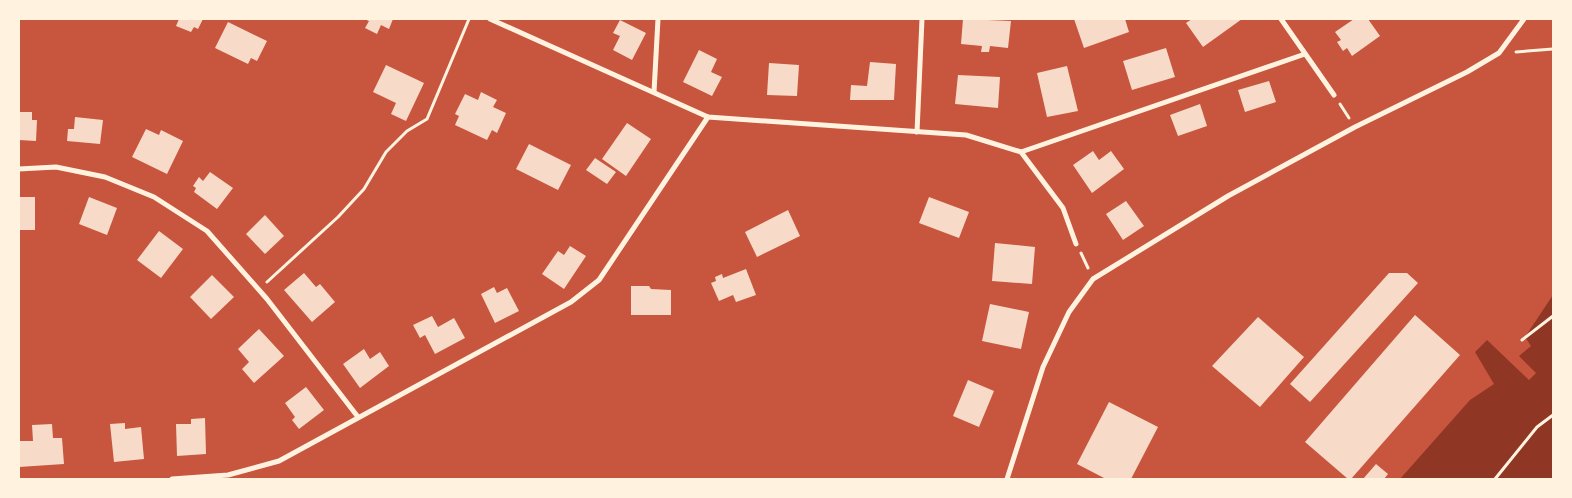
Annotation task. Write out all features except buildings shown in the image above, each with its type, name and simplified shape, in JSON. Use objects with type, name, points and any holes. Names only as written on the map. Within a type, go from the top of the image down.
[{"type":"street","points":[[490,19],[708,117],[966,135],[1021,152],[1063,208],[1076,244]]},
{"type":"street","points":[[654,92],[658,19]]},
{"type":"street","points":[[917,132],[922,19]]},
{"type":"street","points":[[1281,19],[1334,95]]},
{"type":"street","points":[[1007,479],[1042,367],[1069,312],[1093,279],[1228,196],[1355,127],[1467,72],[1499,53],[1524,19]]},
{"type":"street","points":[[1021,152],[1305,54]]},
{"type":"street","points":[[172,479],[228,475],[279,461],[571,302],[599,280],[708,117]]},
{"type":"street","points":[[19,169],[56,167],[105,176],[154,197],[207,231],[259,289],[358,417]]},
{"type":"path","points":[[259,289],[338,217],[364,189],[386,152],[407,131],[427,119],[469,19]]},
{"type":"path","points":[[1499,53],[1553,49]]},
{"type":"path","points":[[1334,95],[1355,127]]},
{"type":"path","points":[[1076,244],[1093,279]]},
{"type":"path","points":[[1522,340],[1553,316]]},
{"type":"path","points":[[1495,479],[1537,426],[1553,415]]},
{"type":"shaded area","points":[[1553,295],[1553,479],[1400,479],[1470,400],[1494,384],[1475,352],[1487,340],[1529,380],[1536,373],[1519,356],[1531,346],[1525,337]]}]
